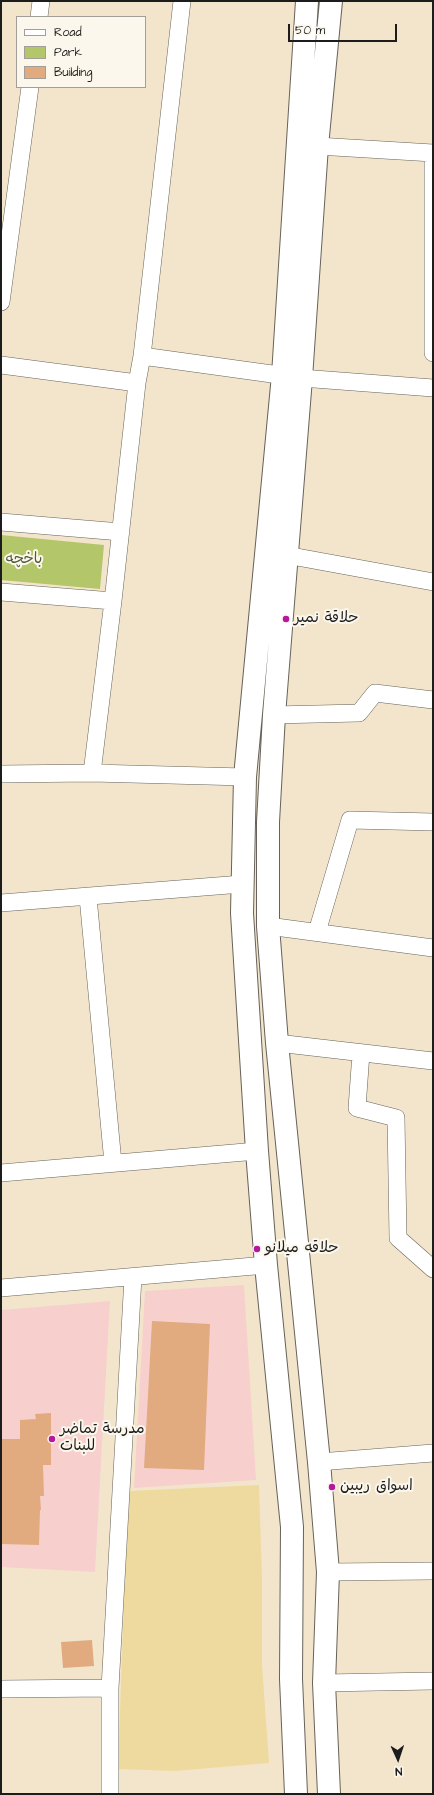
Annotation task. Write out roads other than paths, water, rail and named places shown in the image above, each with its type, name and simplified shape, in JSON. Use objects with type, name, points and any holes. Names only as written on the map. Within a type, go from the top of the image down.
[{"type":"main road","points":[[307,1],[286,555],[274,715],[268,822],[268,926],[277,1043],[319,1462],[328,1572],[324,1683],[328,1794]]},
{"type":"main road","points":[[296,1794],[291,1679],[292,1527],[266,1265],[257,1151],[242,913],[242,884],[245,777],[318,146],[331,1]]},
{"type":"street","points":[[39,16],[41,1]]},
{"type":"street","points":[[92,773],[122,532],[137,383],[142,356],[182,1]]},
{"type":"street","points":[[1,302],[30,88]]},
{"type":"street","points":[[318,146],[433,153],[433,353]]},
{"type":"street","points":[[142,356],[292,376],[433,388]]},
{"type":"street","points":[[1,365],[137,383]]},
{"type":"street","points":[[1,522],[122,532]]},
{"type":"street","points":[[286,555],[433,582]]},
{"type":"street","points":[[1,592],[113,602]]},
{"type":"street","points":[[274,715],[359,713],[375,693],[433,700]]},
{"type":"street","points":[[1,774],[92,773],[245,777]]},
{"type":"street","points":[[317,932],[350,820],[433,822]]},
{"type":"street","points":[[1,903],[242,884]]},
{"type":"street","points":[[88,897],[113,1163]]},
{"type":"street","points":[[268,926],[433,948]]},
{"type":"street","points":[[277,1043],[433,1060]]},
{"type":"street","points":[[361,1053],[357,1108],[396,1118],[398,1238],[433,1269]]},
{"type":"street","points":[[1,1172],[257,1151]]},
{"type":"street","points":[[1,1288],[266,1265]]},
{"type":"street","points":[[110,1794],[110,1688],[133,1277]]},
{"type":"street","points":[[319,1462],[433,1453]]},
{"type":"street","points":[[328,1572],[433,1571]]},
{"type":"street","points":[[324,1683],[433,1681]]},
{"type":"street","points":[[1,1689],[110,1688]]},
{"type":"place","name":"حلاقة نمير","points":[[286,619]]},
{"type":"place","name":"حلاقه ميلانو","points":[[257,1249]]},
{"type":"place","name":"مدرسة تماضر للبنات","points":[[52,1439]]},
{"type":"place","name":"اسواق ريبين","points":[[332,1487]]},
{"type":"park label","name":"باخچە","points":[[24,560]]}]
